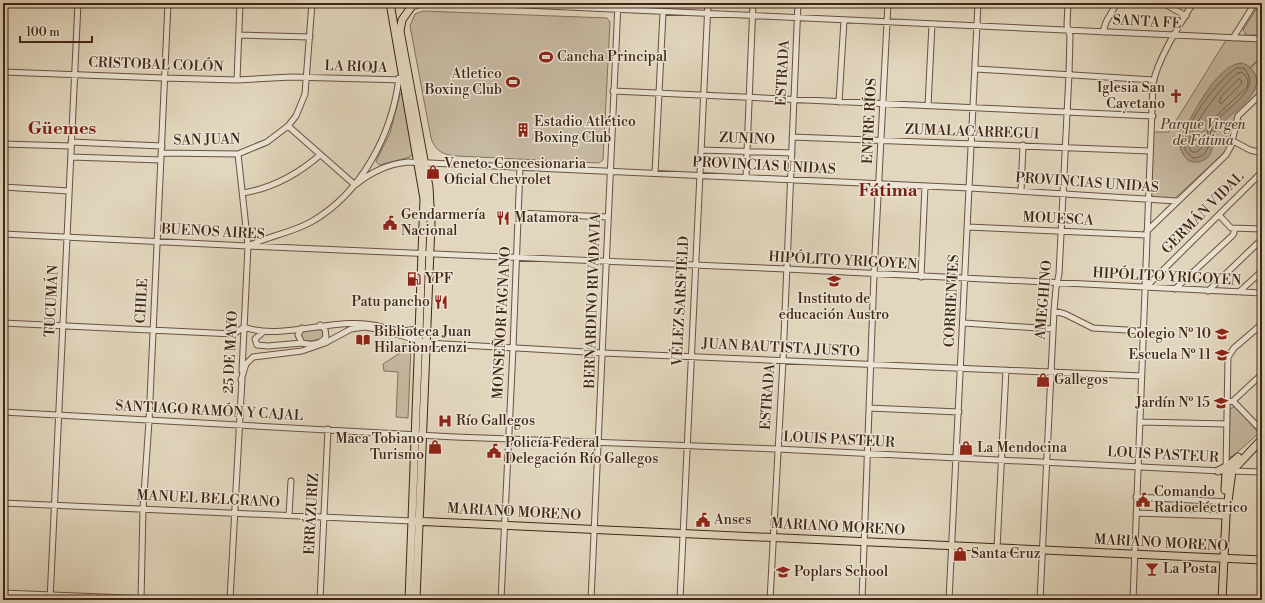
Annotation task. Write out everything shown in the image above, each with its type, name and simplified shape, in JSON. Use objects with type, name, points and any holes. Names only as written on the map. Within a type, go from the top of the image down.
[{"type":"main road","points":[[390,3],[401,63],[402,80],[430,198],[427,343],[419,434]]},
{"type":"main road","points":[[411,6],[402,20],[400,31],[422,162],[424,199],[423,253],[418,342],[419,434],[416,521],[416,600]]},
{"type":"main road","points":[[1225,470],[1262,435]]},
{"type":"main road","points":[[1225,470],[1262,439]]},
{"type":"main road","points":[[1222,600],[1228,502],[1225,470]]},
{"type":"main road","points":[[409,600],[416,521]]},
{"type":"main road","name":"MARIANO MORENO","points":[[416,521],[1262,560]]},
{"type":"street","name":"TUCUMÁN","points":[[50,597],[78,3]]},
{"type":"street","name":"CHILE","points":[[141,599],[142,508],[149,421],[168,3]]},
{"type":"street","points":[[236,80],[240,3]]},
{"type":"street","name":"SAN JUAN","points":[[162,153],[238,154],[267,142],[288,126],[301,106],[308,77],[312,3]]},
{"type":"street","points":[[411,6],[425,3]]},
{"type":"street","name":"SANTA FE","points":[[480,3],[573,5],[618,11],[1262,39]]},
{"type":"street","name":"BERNARDINO RIVADAVIA","points":[[591,600],[618,3]]},
{"type":"street","name":"VÉLEZ SARSFIELD","points":[[680,600],[686,446],[708,3]]},
{"type":"street","points":[[746,177],[753,3]]},
{"type":"street","name":"ESTRADA","points":[[770,600],[783,360],[798,3]]},
{"type":"street","name":"ENTRE RÍOS","points":[[862,600],[874,274],[888,3]]},
{"type":"street","name":"CORRIENTES","points":[[949,600],[964,323],[978,3]]},
{"type":"street","name":"AMEGHINO","points":[[1040,600],[1053,329],[1059,274],[1069,74],[1070,36],[1068,30],[1068,3]]},
{"type":"street","points":[[1103,32],[1106,22],[1116,3]]},
{"type":"street","points":[[1163,3],[1186,16]]},
{"type":"street","points":[[1133,600],[1133,555],[1154,80],[1193,3]]},
{"type":"street","points":[[1233,38],[1255,3]]},
{"type":"street","points":[[655,173],[663,13]]},
{"type":"street","points":[[839,102],[844,20]]},
{"type":"street","points":[[928,106],[932,24]]},
{"type":"street","points":[[238,35],[310,37]]},
{"type":"street","points":[[976,69],[1154,80]]},
{"type":"street","name":"CRISTOBAL COLÓN","points":[[3,72],[236,80],[308,77]]},
{"type":"street","name":"LA RIOJA","points":[[308,77],[402,80]]},
{"type":"street","points":[[248,246],[290,232],[311,222],[335,204],[355,185],[374,156],[402,80]]},
{"type":"street","points":[[613,91],[1153,116]]},
{"type":"street","points":[[1147,233],[1177,201],[1226,155],[1233,141],[1238,116],[1262,93]]},
{"type":"street","points":[[288,126],[355,185]]},
{"type":"street","name":"ZUMALACARREGUI","points":[[792,137],[1150,151]]},
{"type":"street","points":[[1233,141],[1250,150],[1262,154]]},
{"type":"street","name":"SAN JUAN","points":[[3,144],[162,146]]},
{"type":"street","points":[[1021,191],[1023,145]]},
{"type":"street","name":"ZUNINO","points":[[701,150],[792,153]]},
{"type":"street","name":"25 DE MAYO","points":[[230,600],[248,246],[238,154]]},
{"type":"street","points":[[243,193],[262,189],[277,183],[295,174],[320,155]]},
{"type":"street","points":[[374,156],[374,163],[381,168]]},
{"type":"street","points":[[71,157],[161,160]]},
{"type":"street","name":"PROVINCIAS UNIDAS","points":[[355,185],[366,176],[381,168],[399,162],[422,162],[879,183],[1177,201]]},
{"type":"street","name":"MONSEÑOR FAGNANO","points":[[501,600],[520,167]]},
{"type":"street","name":"GERMÁN VIDAL","points":[[1144,288],[1262,172]]},
{"type":"street","points":[[921,277],[925,186]]},
{"type":"street","points":[[3,187],[69,190]]},
{"type":"street","points":[[518,213],[608,217]]},
{"type":"street","points":[[1218,215],[1229,227],[1235,229],[1262,229]]},
{"type":"street","name":"MOUESCA","points":[[968,227],[1147,233]]},
{"type":"street","points":[[1175,289],[1233,234],[1235,229]]},
{"type":"street","name":"BUENOS AIRES","points":[[3,234],[423,253]]},
{"type":"street","points":[[1208,290],[1262,239]]},
{"type":"street","name":"HIPÓLITO YRIGOYEN","points":[[423,253],[786,269],[1262,293]]},
{"type":"street","points":[[1239,292],[1262,271]]},
{"type":"street","points":[[1054,311],[1065,314],[1093,328],[1143,331]]},
{"type":"street","points":[[3,323],[234,334],[244,327],[263,332],[320,325],[339,325],[350,327],[374,324],[395,330],[419,329]]},
{"type":"street","points":[[964,323],[1053,329]]},
{"type":"street","points":[[1225,470],[1228,357],[1234,348],[1262,324]]},
{"type":"street","points":[[320,325],[327,332],[323,342]]},
{"type":"street","points":[[339,325],[341,334]]},
{"type":"street","name":"JUAN BAUTISTA JUSTO","points":[[360,326],[382,330],[418,342],[427,343],[603,353],[1142,376]]},
{"type":"street","points":[[241,380],[246,364],[253,357],[302,351],[341,334],[350,327]]},
{"type":"street","points":[[302,328],[298,335],[302,343]]},
{"type":"street","points":[[263,332],[255,338],[257,345],[274,346],[323,342]]},
{"type":"street","points":[[997,548],[1006,370]]},
{"type":"street","points":[[1227,402],[1233,401],[1262,374]]},
{"type":"street","points":[[1233,401],[1262,431]]},
{"type":"street","points":[[869,408],[959,412]]},
{"type":"street","name":"SANTIAGO RAMÓN Y CAJAL","points":[[3,412],[149,421],[238,424],[419,434]]},
{"type":"street","points":[[1140,422],[1227,424]]},
{"type":"street","name":"ERRÁZURIZ","points":[[320,600],[328,429]]},
{"type":"street","name":"LOUIS PASTEUR","points":[[419,434],[1262,472]]},
{"type":"street","points":[[289,515],[291,481]]},
{"type":"street","points":[[1136,497],[1228,502]]},
{"type":"street","name":"MANUEL BELGRANO","points":[[3,503],[54,504],[416,521]]},
{"type":"street","points":[[1136,512],[1226,516]]},
{"type":"street","points":[[3,593],[50,597],[175,600]]},
{"type":"green space","points":[[1260,3],[1262,3],[1262,35],[1246,35],[1243,30]]},
{"type":"green space","name":"Atletico Boxing Club","points":[[423,11],[607,18],[610,22],[603,160],[599,163],[457,156],[440,152],[431,138],[410,26],[415,14]]},
{"type":"green space","name":"Parque Virgen de Fátima","points":[[1226,40],[1262,42],[1262,93],[1245,108],[1226,151],[1174,199],[1151,197],[1153,132],[1169,132]]},
{"type":"green space","points":[[400,94],[402,94],[413,154],[410,157],[379,165],[376,161],[390,133]]},
{"type":"green space","points":[[316,328],[322,329],[325,335],[322,339],[303,342],[300,333],[301,331]]},
{"type":"green space","points":[[403,343],[411,346],[408,418],[396,417],[398,372],[384,371],[383,364],[403,351]]},
{"type":"green space","points":[[1236,407],[1258,434],[1232,457],[1229,456],[1230,409]]},
{"type":"water","points":[[1241,63],[1249,67],[1255,74],[1257,81],[1255,89],[1251,96],[1217,128],[1209,156],[1205,160],[1198,162],[1189,161],[1180,148],[1180,143],[1181,137],[1191,117],[1213,82],[1231,66]]},
{"type":"waterway","points":[[1250,68],[1262,56]]},
{"type":"place","name":"Cancha Principal","points":[[546,57]]},
{"type":"place","name":"Atletico Boxing Club","points":[[513,82]]},
{"type":"place","name":"Iglesia San Cayetano","points":[[1176,96]]},
{"type":"place","name":"Estadio Atlético Boxing Club","points":[[523,130]]},
{"type":"place","name":"Veneto. Concesionaria Oficial Chevrolet","points":[[433,172]]},
{"type":"place","name":"Matamora","points":[[503,218]]},
{"type":"place","name":"Gendarmería Nacional","points":[[390,223]]},
{"type":"place","name":"YPF","points":[[414,279]]},
{"type":"place","name":"Instituto de educación Austro","points":[[834,281]]},
{"type":"place","name":"Patu pancho","points":[[441,302]]},
{"type":"place","name":"Colegio Nº 10","points":[[1222,334]]},
{"type":"place","name":"Biblioteca Juan Hilarion Lenzi","points":[[363,340]]},
{"type":"place","name":"Escuela Nº 11","points":[[1222,355]]},
{"type":"place","name":"Gallegos","points":[[1043,380]]},
{"type":"place","name":"Jardín Nº 15","points":[[1221,403]]},
{"type":"place","name":"Río Gallegos","points":[[445,421]]},
{"type":"place","name":"Maca Tobiano Turismo","points":[[435,447]]},
{"type":"place","name":"La Mendocina","points":[[966,448]]},
{"type":"place","name":"Policía Federal Delegación Río Gallegos","points":[[494,451]]},
{"type":"place","name":"Comando Radioeléctrico","points":[[1143,500]]},
{"type":"place","name":"Anses","points":[[703,520]]},
{"type":"place","name":"Santa Cruz","points":[[960,554]]},
{"type":"place","name":"La Posta","points":[[1152,569]]},
{"type":"place","name":"Poplars School","points":[[783,572]]},
{"type":"district","name":"Güemes","points":[[62,128]]},
{"type":"district","name":"Fátima","points":[[888,190]]}]
